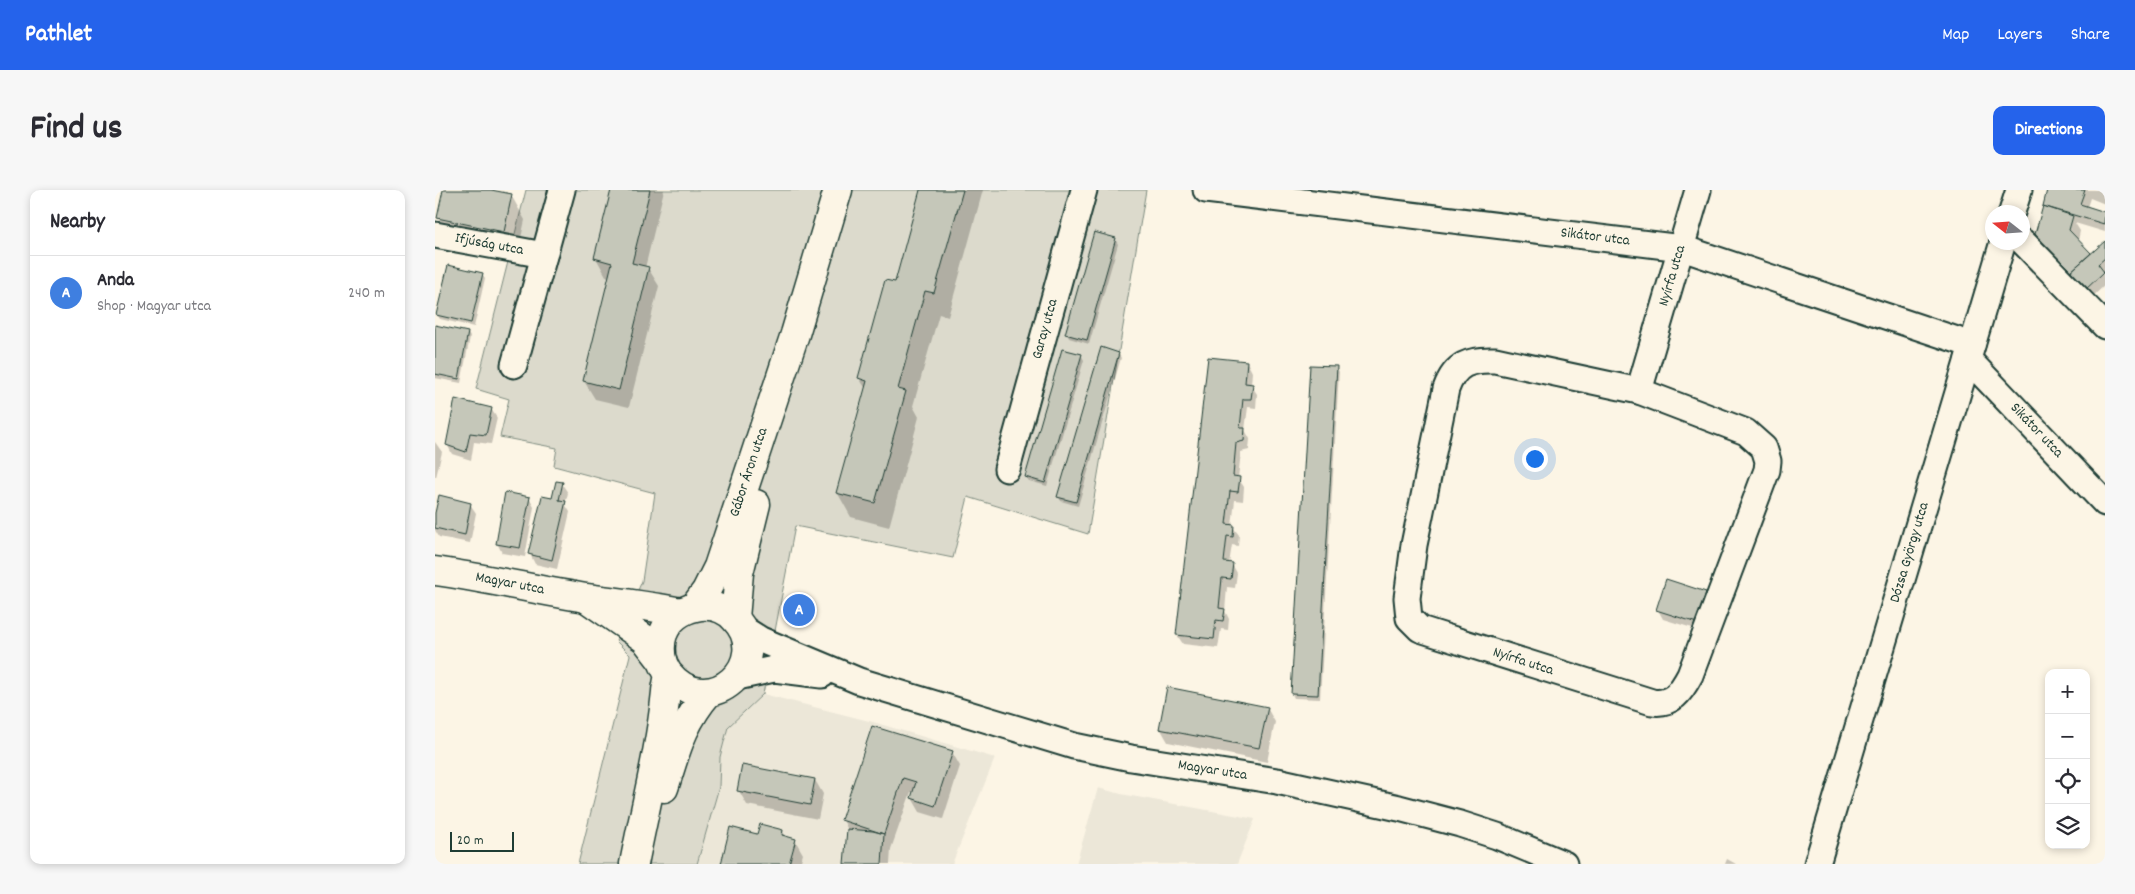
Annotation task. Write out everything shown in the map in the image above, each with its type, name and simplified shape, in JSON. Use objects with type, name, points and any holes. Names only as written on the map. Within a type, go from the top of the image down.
[{"type":"main road","name":"Gábor Áron utca","points":[[688,609],[707,591],[717,567],[795,334],[838,190]]},
{"type":"main road","name":"Gábor Áron utca","points":[[739,623],[739,573],[795,334]]},
{"type":"main road","name":"Magyar utca","points":[[435,571],[475,576],[586,598],[688,609]]},
{"type":"main road","name":"Magyar utca","points":[[586,598],[645,639],[665,667]]},
{"type":"main road","points":[[665,667],[681,686],[690,690],[709,692],[719,690],[737,677],[744,666],[747,640],[739,623],[717,607],[706,605],[688,609],[670,621],[663,634],[661,647],[665,667],[663,718],[634,864],[685,725],[696,707],[709,692]]},
{"type":"street","points":[[514,365],[562,190]]},
{"type":"street","name":"Garay utca","points":[[1007,469],[1084,190]]},
{"type":"street","name":"Sikátor utca","points":[[1206,190],[1682,248],[1970,352],[2105,503]]},
{"type":"street","name":"Nyírfa utca","points":[[1639,392],[1698,190]]},
{"type":"street","points":[[2014,205],[2019,190]]},
{"type":"street","name":"Ifjúság utca","points":[[435,235],[544,254]]},
{"type":"street","points":[[2030,249],[2105,326]]},
{"type":"street","name":"Dózsa György utca","points":[[1817,864],[2001,250]]},
{"type":"street","name":"Nyírfa utca","points":[[1495,360],[1639,392],[1746,432],[1764,448],[1768,462],[1767,470],[1683,689],[1667,702],[1652,702],[1421,629],[1414,624],[1409,618],[1407,598],[1414,545],[1446,389],[1450,377],[1455,371],[1468,363],[1495,360]]},
{"type":"street","name":"Magyar utca","points":[[739,623],[761,640],[859,681],[1104,754],[1277,781],[1452,822],[1497,836],[1564,864]]},
{"type":"street","name":"Magyar utca","points":[[737,677],[773,669],[859,681]]},
{"type":"shaded area","points":[[526,190],[1146,190],[1088,534],[968,497],[953,558],[795,526],[763,694],[728,727],[720,757],[719,787],[697,864],[578,864],[630,655],[616,641],[642,581],[655,493],[554,466],[557,448],[500,437],[509,399],[476,389]]},
{"type":"shaded area","points":[[763,694],[873,722],[995,758],[952,864],[697,864],[719,787],[720,757],[728,727]]},
{"type":"shaded area","points":[[1098,788],[1255,819],[1237,864],[1076,864]]},
{"type":"building","points":[[443,190],[491,190],[512,194],[504,232],[437,218]]},
{"type":"building","points":[[611,190],[650,190],[632,263],[649,267],[619,390],[583,381],[612,263],[594,258]]},
{"type":"building","points":[[920,190],[963,190],[934,293],[925,291],[898,389],[906,391],[875,503],[836,493],[867,381],[858,378],[885,280],[895,282]]},
{"type":"building","points":[[2047,190],[2085,190],[2080,204],[2105,212],[2104,224],[2043,206]]},
{"type":"building","points":[[2043,206],[2073,216],[2069,230],[2091,253],[2068,274],[2037,243],[2035,234]]},
{"type":"building","points":[[1094,232],[1116,238],[1087,340],[1065,334]]},
{"type":"building","points":[[2105,241],[2105,258],[2098,264],[2104,272],[2084,291],[2068,274]]},
{"type":"building","points":[[448,265],[483,273],[471,323],[436,315]]},
{"type":"building","points":[[435,325],[468,332],[459,379],[435,374]]},
{"type":"building","points":[[1101,347],[1119,353],[1076,502],[1057,497]]},
{"type":"building","points":[[1062,349],[1082,354],[1045,483],[1025,477]]},
{"type":"building","points":[[1208,357],[1247,361],[1245,383],[1253,384],[1251,399],[1243,399],[1240,428],[1245,428],[1244,441],[1236,443],[1233,476],[1240,477],[1238,492],[1230,491],[1226,524],[1234,525],[1233,537],[1227,536],[1224,562],[1233,563],[1231,579],[1222,578],[1219,608],[1225,609],[1223,621],[1216,620],[1214,639],[1176,635]]},
{"type":"building","points":[[1310,365],[1337,366],[1318,695],[1291,694]]},
{"type":"building","points":[[455,399],[492,408],[486,435],[470,433],[466,452],[446,445]]},
{"type":"building","points":[[556,481],[563,482],[559,500],[566,501],[552,560],[528,554],[542,496],[552,498]]},
{"type":"building","points":[[505,492],[530,497],[520,548],[496,544]]},
{"type":"building","points":[[439,495],[471,503],[465,535],[435,528],[435,513]]},
{"type":"building","points":[[1666,579],[1706,592],[1697,623],[1656,610]]},
{"type":"building","points":[[1167,687],[1268,707],[1259,748],[1159,729]]},
{"type":"building","points":[[872,726],[953,751],[935,806],[911,798],[916,782],[903,778],[884,834],[841,820]]},
{"type":"building","points":[[742,765],[815,779],[810,805],[737,791]]},
{"type":"building","points":[[760,824],[783,830],[782,835],[796,839],[789,864],[721,864],[730,827],[757,834]]},
{"type":"building","points":[[847,829],[884,834],[882,864],[844,864]]},
{"type":"place","name":"Anda","points":[[799,610]]}]
